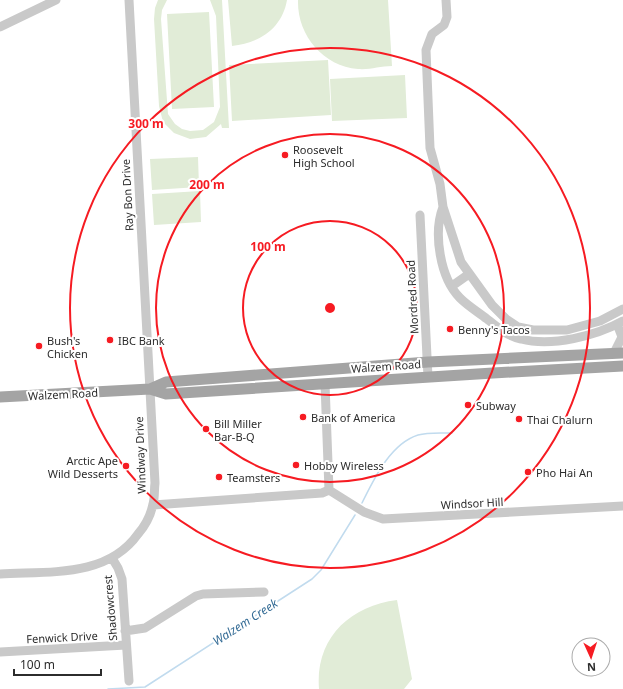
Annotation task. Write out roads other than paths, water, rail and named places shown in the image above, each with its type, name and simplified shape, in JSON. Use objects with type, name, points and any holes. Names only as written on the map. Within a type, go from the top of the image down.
[{"type":"main road","name":"Walzem Road","points":[[150,389],[166,382],[428,362],[619,353]]},
{"type":"main road","name":"Walzem Road","points":[[0,397],[150,389],[166,394],[623,366]]},
{"type":"main road","points":[[325,384],[331,376],[372,367]]},
{"type":"street","points":[[0,27],[56,0]]},
{"type":"street","name":"Ray Bon Drive","points":[[129,0],[150,389]]},
{"type":"street","points":[[446,0],[447,17],[444,25],[432,34],[426,50],[425,60],[430,148],[440,184],[443,207],[448,220],[453,242],[461,262],[492,305],[506,319],[518,327],[533,330],[568,330],[600,321],[623,309]]},
{"type":"street","points":[[443,207],[439,218],[439,246],[452,286],[460,298],[497,327],[521,339],[534,341],[568,340],[587,336],[620,322],[622,337],[619,353]]},
{"type":"street","name":"Mordred Road","points":[[420,215],[428,377]]},
{"type":"street","points":[[439,246],[453,242]]},
{"type":"street","points":[[452,286],[469,274]]},
{"type":"street","points":[[153,505],[322,493],[329,490],[325,384]]},
{"type":"street","name":"Windway Drive","points":[[0,574],[83,568],[100,564],[124,550],[136,538],[146,523],[153,505],[155,483],[150,389]]},
{"type":"street","name":"Windsor Hill","points":[[329,490],[364,512],[383,519],[623,506]]},
{"type":"street","name":"Shadowcrest","points":[[112,558],[122,579],[129,681]]},
{"type":"street","points":[[125,631],[145,628],[196,596],[203,594],[264,592]]},
{"type":"street","name":"Fenwick Drive","points":[[0,652],[126,646]]},
{"type":"waterway","name":"Walzem Creek","points":[[362,503],[384,463],[399,446],[422,434],[452,433]]},
{"type":"waterway","name":"Walzem Creek","points":[[108,689],[145,687],[312,579],[321,570],[355,515]]},
{"type":"place","name":"Roosevelt High School","points":[[285,155]]},
{"type":"place","name":"Benny's Tacos","points":[[450,329]]},
{"type":"place","name":"IBC Bank","points":[[110,340]]},
{"type":"place","name":"Bush's Chicken","points":[[39,346]]},
{"type":"place","name":"Subway","points":[[468,405]]},
{"type":"place","name":"Bank of America","points":[[303,417]]},
{"type":"place","name":"Thai Chalurn","points":[[519,419]]},
{"type":"place","name":"Bill Miller Bar-B-Q","points":[[206,429]]},
{"type":"place","name":"Hobby Wireless","points":[[296,465]]},
{"type":"place","name":"Arctic Ape Wild Desserts","points":[[126,466]]},
{"type":"place","name":"Pho Hai An","points":[[528,472]]},
{"type":"place","name":"Teamsters","points":[[219,477]]}]
